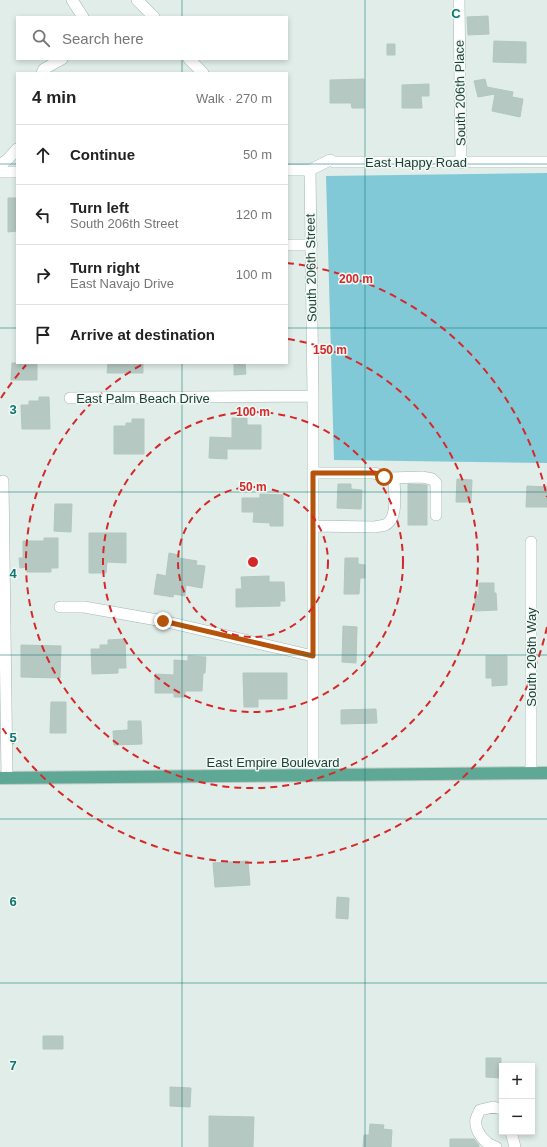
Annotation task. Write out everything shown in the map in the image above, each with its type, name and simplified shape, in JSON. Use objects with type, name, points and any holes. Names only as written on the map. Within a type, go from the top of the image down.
[{"type":"main road","name":"East Empire Boulevard","points":[[4,778],[547,773]]},
{"type":"street","points":[[72,0],[82,16]]},
{"type":"street","points":[[137,0],[153,16]]},
{"type":"street","name":"South 206th Place","points":[[459,0],[461,163]]},
{"type":"street","points":[[43,72],[60,60]]},
{"type":"street","points":[[190,60],[201,72]]},
{"type":"street","points":[[0,165],[16,150]]},
{"type":"street","name":"East Happy Road","points":[[289,167],[310,170],[330,160],[334,162],[547,162]]},
{"type":"street","name":"South 206th Street","points":[[310,170],[313,396],[313,775]]},
{"type":"street","points":[[0,172],[16,172]]},
{"type":"street","points":[[288,246],[312,245]]},
{"type":"street","name":"East Palm Beach Drive","points":[[70,398],[313,396]]},
{"type":"street","points":[[313,473],[374,473],[380,474],[384,477],[422,477],[432,479],[436,483],[436,515]]},
{"type":"street","points":[[313,526],[375,527],[385,525],[391,520],[394,513],[394,478]]},
{"type":"street","points":[[3,481],[4,778]]},
{"type":"street","name":"South 206th Way","points":[[530,542],[531,773]]},
{"type":"street","points":[[60,607],[84,607],[163,621],[313,656]]},
{"type":"street","points":[[496,1147],[492,1146],[482,1138],[477,1129],[476,1119],[480,1110],[493,1107],[499,1108]]},
{"type":"street","points":[[513,1135],[515,1147]]},
{"type":"water","points":[[547,173],[547,463],[334,460],[326,176]]},
{"type":"building","points":[[488,16],[489,34],[468,35],[467,17]]},
{"type":"building","points":[[494,41],[526,42],[526,63],[493,62]]},
{"type":"building","points":[[387,44],[395,44],[395,55],[387,55]]},
{"type":"building","points":[[364,79],[364,108],[352,108],[351,103],[330,103],[330,80]]},
{"type":"building","points":[[485,79],[487,87],[513,92],[512,97],[523,99],[520,117],[492,111],[495,94],[478,97],[474,81]]},
{"type":"building","points":[[429,84],[429,96],[421,96],[422,108],[402,108],[402,85]]},
{"type":"building","points":[[8,198],[16,198],[16,231],[8,232]]},
{"type":"building","points":[[12,363],[37,364],[37,380],[11,380]]},
{"type":"building","points":[[108,364],[143,364],[143,373],[107,373]]},
{"type":"building","points":[[234,364],[245,364],[246,374],[234,375]]},
{"type":"building","points":[[39,397],[49,397],[50,429],[22,429],[21,405],[29,405],[29,401],[39,401]]},
{"type":"building","points":[[232,418],[247,418],[247,425],[261,425],[261,449],[227,449],[227,459],[209,458],[210,437],[232,438]]},
{"type":"building","points":[[132,419],[144,419],[144,454],[114,454],[114,426],[126,426],[126,423],[132,423]]},
{"type":"building","points":[[457,479],[472,480],[471,502],[456,502]]},
{"type":"building","points":[[338,484],[351,484],[351,489],[362,490],[361,509],[337,508]]},
{"type":"building","points":[[408,484],[427,485],[427,525],[408,525]]},
{"type":"building","points":[[527,486],[547,487],[547,507],[526,507]]},
{"type":"building","points":[[260,494],[283,495],[283,526],[270,526],[270,523],[253,522],[254,512],[242,512],[242,498],[260,498]]},
{"type":"building","points":[[55,504],[72,504],[71,532],[54,531]]},
{"type":"building","points":[[89,533],[126,533],[126,563],[107,562],[106,573],[89,573]]},
{"type":"building","points":[[44,538],[58,538],[58,568],[51,568],[51,572],[27,572],[27,567],[20,568],[19,558],[23,558],[23,541],[44,541]]},
{"type":"building","points":[[169,553],[179,555],[179,558],[197,561],[196,565],[205,566],[202,588],[186,585],[185,596],[174,594],[173,597],[154,594],[157,574],[166,576]]},
{"type":"building","points":[[345,558],[358,558],[358,564],[365,565],[365,578],[360,578],[359,594],[344,594]]},
{"type":"building","points":[[269,576],[269,582],[284,582],[285,601],[280,601],[280,606],[236,607],[236,589],[242,589],[241,577]]},
{"type":"building","points":[[479,583],[494,583],[497,610],[475,611],[475,595],[479,595]]},
{"type":"building","points":[[343,626],[357,627],[356,663],[342,662]]},
{"type":"building","points":[[125,639],[126,668],[118,668],[118,673],[92,674],[91,649],[100,649],[100,645],[108,645],[108,640]]},
{"type":"building","points":[[21,645],[61,646],[60,678],[21,677]]},
{"type":"building","points":[[188,656],[206,657],[202,691],[185,691],[185,697],[174,697],[174,693],[155,693],[155,674],[174,675],[174,660],[188,661]]},
{"type":"building","points":[[486,656],[507,656],[507,685],[492,686],[492,678],[486,678]]},
{"type":"building","points":[[243,673],[287,673],[287,699],[258,699],[258,707],[244,707]]},
{"type":"building","points":[[51,702],[66,702],[66,733],[50,733]]},
{"type":"building","points":[[376,709],[377,723],[341,724],[341,710]]},
{"type":"building","points":[[128,721],[141,721],[142,744],[114,745],[113,731],[128,730]]},
{"type":"building","points":[[248,861],[250,885],[215,887],[213,863]]},
{"type":"building","points":[[337,897],[349,898],[348,919],[336,918]]},
{"type":"building","points":[[43,1036],[63,1036],[63,1049],[43,1049]]},
{"type":"building","points":[[486,1058],[501,1058],[501,1063],[499,1063],[499,1078],[486,1077]]},
{"type":"building","points":[[170,1087],[191,1088],[190,1107],[170,1106]]},
{"type":"building","points":[[209,1116],[254,1117],[253,1147],[209,1147]]},
{"type":"building","points":[[370,1124],[384,1125],[383,1129],[392,1130],[391,1147],[363,1147],[364,1135],[369,1135]]},
{"type":"building","points":[[450,1139],[474,1139],[479,1147],[450,1147]]},
{"type":"route","points":[[163,621],[313,656],[313,473],[374,473],[380,474],[384,477]]}]
